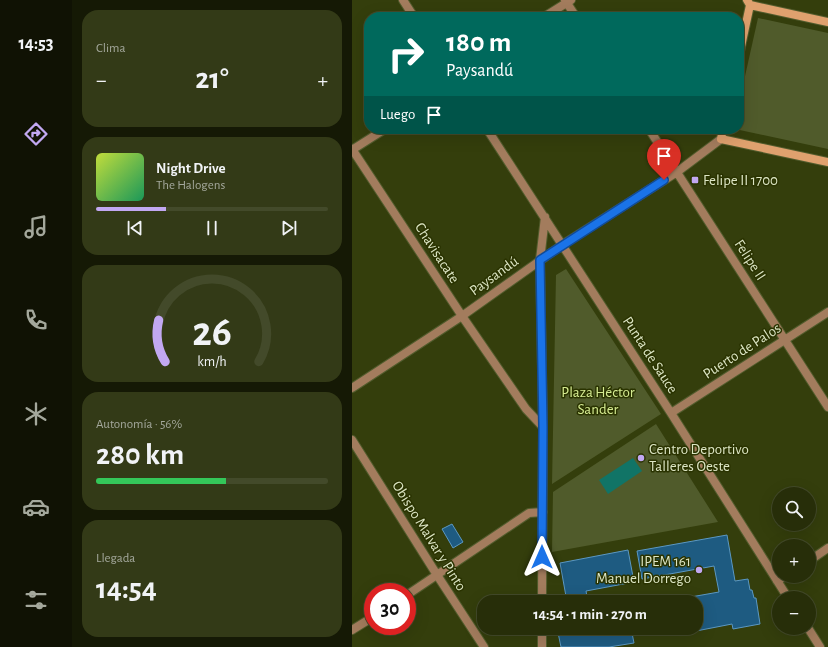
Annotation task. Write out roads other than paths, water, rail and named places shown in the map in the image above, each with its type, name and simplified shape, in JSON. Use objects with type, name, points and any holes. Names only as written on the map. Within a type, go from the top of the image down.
[{"type":"main road","points":[[744,30],[749,3],[828,22]]},
{"type":"main road","points":[[722,134],[721,139],[828,162]]},
{"type":"street","points":[[403,0],[411,12]]},
{"type":"street","points":[[552,12],[568,1],[574,12]]},
{"type":"street","points":[[352,150],[377,134]]},
{"type":"street","name":"Punta de Sauce","points":[[490,134],[772,572]]},
{"type":"street","name":"Felipe II","points":[[652,134],[828,407]]},
{"type":"street","name":"Paysandú","points":[[352,388],[462,316],[562,245],[677,172],[721,139]]},
{"type":"street","name":"Chavisacate","points":[[352,150],[462,316],[526,409],[543,427]]},
{"type":"street","points":[[542,595],[543,427],[540,260],[544,216]]},
{"type":"street","name":"Puerto de Palos","points":[[671,413],[828,312]]},
{"type":"street","name":"Obispo Malvar y Pinto","points":[[352,440],[484,647]]},
{"type":"street","points":[[416,589],[530,513],[542,512]]},
{"type":"street","points":[[816,556],[828,548]]},
{"type":"street","points":[[352,630],[364,623]]},
{"type":"street","points":[[542,635],[542,647]]},
{"type":"street","points":[[812,635],[820,647]]},
{"type":"water","points":[[633,458],[642,471],[608,494],[599,480]]},
{"type":"place","name":"Felipe II 1700","points":[[695,180]]},
{"type":"place","name":"Centro Deportivo Talleres Oeste","points":[[641,458]]},
{"type":"place","name":"IPEM 161 Manuel Dorrego","points":[[699,570]]},
{"type":"park label","name":"Plaza Héctor Sander","points":[[598,400]]}]
